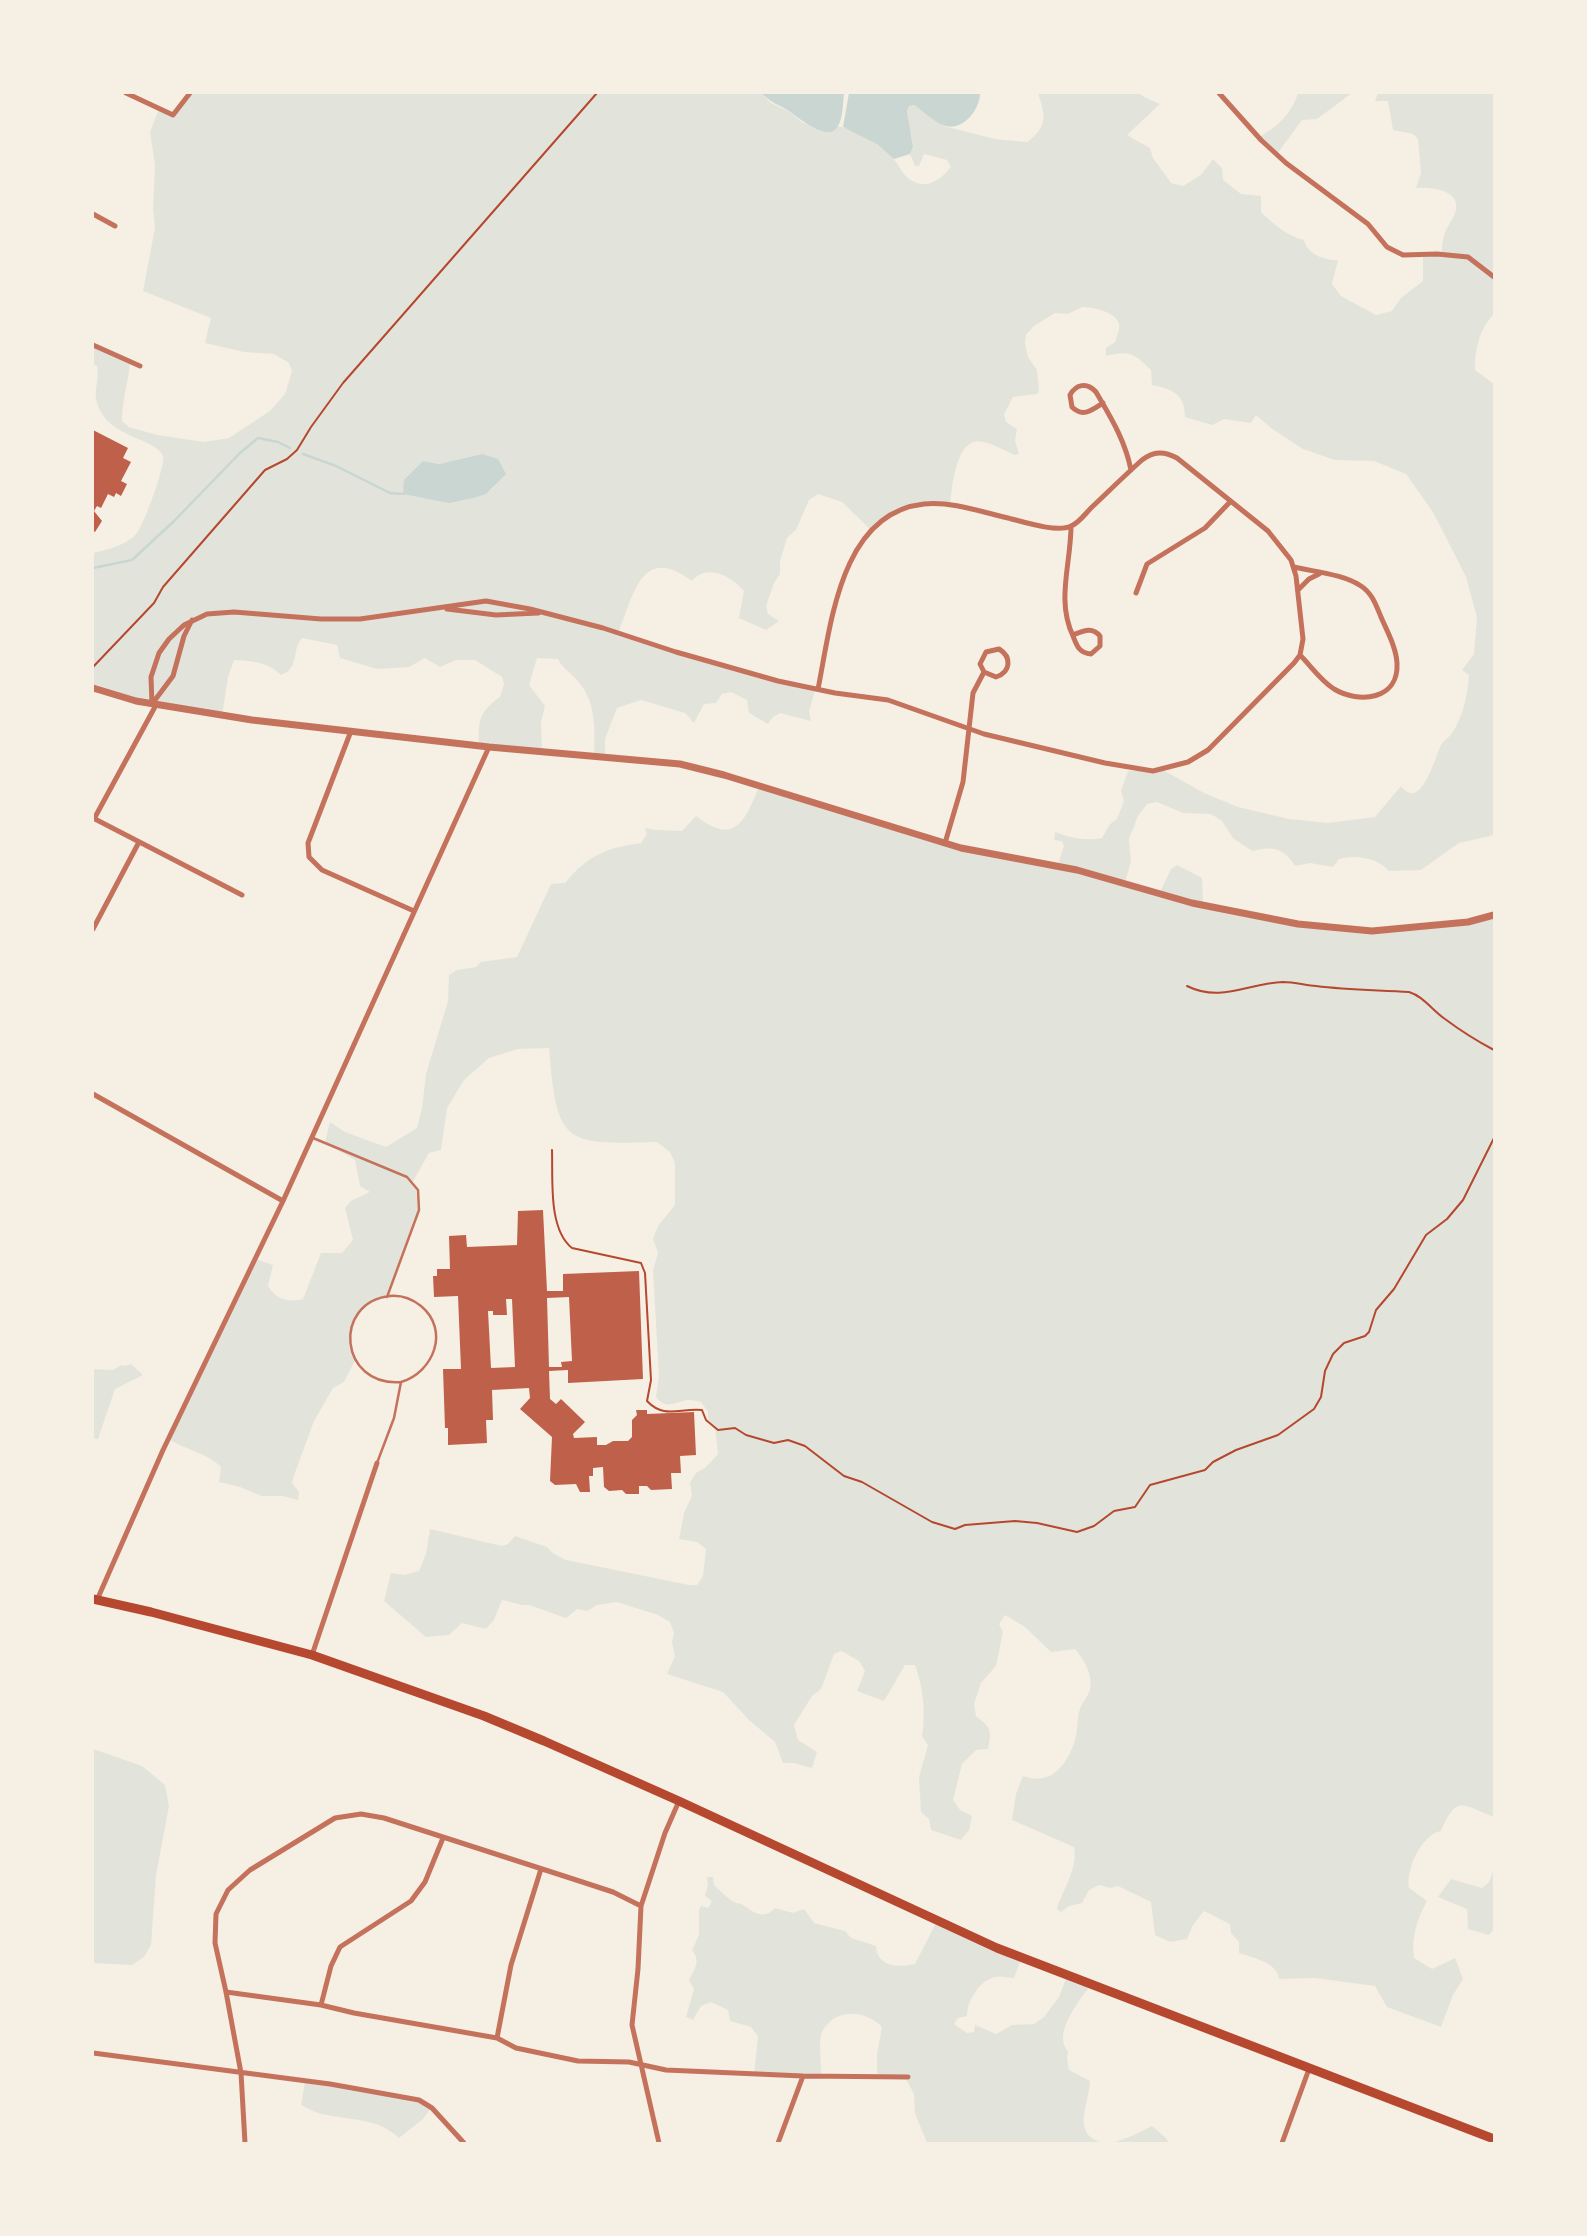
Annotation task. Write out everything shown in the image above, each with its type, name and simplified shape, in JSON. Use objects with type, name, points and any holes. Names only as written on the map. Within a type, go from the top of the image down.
[{"type":"main road","points":[[95,1600],[151,1612],[312,1655],[484,1716],[680,1801],[997,1948],[1489,2140]]},
{"type":"street","points":[[126,93],[173,115],[190,93]]},
{"type":"street","points":[[1219,93],[1261,140],[1286,163],[1368,224],[1387,247],[1402,255],[1468,257],[1494,277]]},
{"type":"street","points":[[93,214],[115,226]]},
{"type":"street","points":[[93,345],[140,366]]},
{"type":"street","points":[[1103,403],[1088,412],[1079,412],[1072,407],[1070,395],[1075,388],[1087,385],[1094,390],[1103,403],[1121,435],[1131,470]]},
{"type":"street","points":[[154,705],[151,677],[159,653],[175,633],[192,620],[206,614],[223,612],[360,620],[486,601],[603,628],[755,675],[818,690],[888,700],[969,730],[1141,771],[1165,770],[1199,757],[1218,742],[1300,655],[1303,639],[1294,567],[1275,538],[1177,458],[1167,453],[1150,454],[1071,526],[1063,528],[941,503],[923,503],[891,514],[876,524],[852,556],[838,596],[818,690]]},
{"type":"street","points":[[1136,593],[1147,564],[1205,528],[1230,502]]},
{"type":"street","points":[[1071,526],[1063,596],[1066,619],[1073,635],[1083,653],[1093,653],[1100,646],[1101,639],[1094,631],[1086,630],[1073,635]]},
{"type":"street","points":[[1294,567],[1359,584],[1373,598],[1396,652],[1395,678],[1381,695],[1367,698],[1353,696],[1338,691],[1325,682],[1300,655]]},
{"type":"street","points":[[1298,590],[1309,579],[1322,574]]},
{"type":"street","points":[[443,608],[496,615],[543,613]]},
{"type":"street","points":[[192,620],[184,635],[173,676],[154,705],[93,818],[242,895]]},
{"type":"street","points":[[990,649],[1003,651],[1009,664],[1005,673],[996,677],[984,672],[980,664],[983,655],[990,649]]},
{"type":"street","points":[[945,843],[963,782],[973,693],[984,672]]},
{"type":"street","points":[[93,688],[154,705],[252,720],[489,747],[680,764],[961,848],[1077,870],[1203,905],[1298,924],[1372,931],[1458,923],[1494,915]]},
{"type":"street","points":[[351,731],[308,843],[309,857],[322,870],[414,911]]},
{"type":"street","points":[[95,1600],[163,1450],[312,1138],[489,747]]},
{"type":"street","points":[[93,929],[139,842]]},
{"type":"street","points":[[93,1094],[282,1201]]},
{"type":"street","points":[[312,1655],[377,1463]]},
{"type":"street","points":[[659,2143],[632,2025],[641,1906],[665,1833],[680,1801]]},
{"type":"street","points":[[245,2143],[241,2073],[215,1944],[216,1914],[228,1890],[250,1870],[335,1818],[361,1814],[384,1818],[613,1892],[641,1906]]},
{"type":"street","points":[[321,2005],[331,1966],[340,1947],[411,1901],[425,1882],[443,1838]]},
{"type":"street","points":[[497,2038],[511,1965],[541,1870]]},
{"type":"street","points":[[226,1992],[321,2005],[497,2038],[516,2048],[578,2061],[629,2062],[666,2070],[908,2077]]},
{"type":"street","points":[[93,2053],[330,2084],[419,2100],[432,2108],[464,2143]]},
{"type":"street","points":[[1282,2143],[1309,2069]]},
{"type":"street","points":[[778,2143],[803,2076]]},
{"type":"lane","points":[[312,1138],[407,1177],[418,1190],[419,1210],[387,1297]]},
{"type":"lane","points":[[387,1297],[405,1298],[420,1306],[431,1319],[436,1336],[430,1362],[418,1375],[401,1382],[383,1382],[367,1374],[355,1360],[350,1342],[350,1333],[357,1316],[370,1303],[387,1297]]},
{"type":"lane","points":[[377,1463],[394,1418],[401,1382]]},
{"type":"path","points":[[93,667],[154,603],[163,587],[265,470],[287,459],[297,450],[343,383],[597,93]]},
{"type":"path","points":[[1187,986],[1214,994],[1231,993],[1260,984],[1286,982],[1409,992],[1418,995],[1448,1021],[1494,1050]]},
{"type":"path","points":[[552,1150],[556,1224],[564,1241],[572,1248],[641,1263],[645,1273],[650,1380],[647,1401],[655,1409],[664,1412],[702,1410],[706,1420],[718,1430],[735,1428],[746,1435],[774,1443],[788,1440],[805,1447],[832,1469],[894,1499],[914,1514],[944,1526],[955,1529],[965,1525],[1015,1521],[1077,1532],[1094,1526],[1114,1511],[1135,1507],[1150,1485],[1205,1470],[1213,1462],[1236,1450],[1278,1435],[1314,1409],[1321,1397],[1325,1371],[1333,1354],[1343,1343],[1370,1332],[1376,1310],[1394,1289],[1426,1235],[1447,1219],[1463,1199],[1494,1138]]},
{"type":"shaded area","points":[[191,93],[761,93],[771,103],[790,112],[803,123],[833,131],[838,126],[867,138],[892,157],[909,179],[927,184],[938,180],[951,167],[947,160],[924,154],[919,166],[915,166],[910,154],[913,147],[907,111],[909,106],[914,105],[944,126],[995,139],[1027,142],[1042,125],[1042,108],[1038,93],[1139,93],[1160,104],[1127,135],[1150,148],[1153,158],[1171,183],[1183,186],[1201,175],[1213,159],[1222,168],[1223,180],[1241,194],[1261,196],[1261,212],[1276,225],[1304,240],[1317,256],[1338,260],[1332,284],[1341,296],[1376,315],[1392,311],[1401,298],[1423,281],[1423,256],[1442,254],[1445,233],[1456,210],[1456,203],[1449,194],[1435,189],[1416,188],[1421,173],[1418,139],[1413,134],[1393,130],[1388,101],[1375,101],[1378,93],[1494,93],[1494,314],[1479,340],[1475,370],[1494,384],[1494,835],[1459,843],[1421,870],[1389,871],[1373,860],[1352,857],[1339,859],[1333,867],[1310,863],[1295,866],[1277,849],[1252,851],[1233,838],[1222,821],[1211,814],[1183,813],[1157,802],[1147,804],[1138,816],[1129,839],[1131,862],[1125,882],[1160,892],[1171,869],[1177,865],[1202,878],[1203,906],[1241,914],[1365,931],[1466,924],[1494,912],[1494,1817],[1467,1806],[1456,1807],[1441,1831],[1421,1846],[1410,1872],[1409,1888],[1427,1901],[1416,1929],[1414,1958],[1432,1969],[1455,1958],[1463,1979],[1453,1995],[1441,2027],[1387,2007],[1375,1986],[1315,1978],[1279,1979],[1274,1968],[1239,1953],[1239,1942],[1231,1933],[1230,1924],[1204,1911],[1193,1925],[1187,1939],[1170,1942],[1155,1935],[1151,1902],[1118,1886],[1110,1888],[1099,1885],[1089,1890],[1082,1903],[1069,1906],[1061,1912],[1057,1909],[1072,1871],[1074,1847],[1012,1820],[1016,1794],[1023,1776],[1033,1779],[1051,1775],[1069,1755],[1076,1736],[1078,1715],[1091,1683],[1089,1673],[1075,1649],[1051,1652],[1025,1627],[1005,1615],[999,1624],[1003,1632],[996,1666],[981,1683],[974,1704],[976,1716],[989,1730],[988,1749],[976,1750],[962,1764],[953,1800],[960,1810],[972,1816],[969,1830],[961,1840],[931,1830],[929,1819],[921,1812],[919,1777],[928,1745],[922,1736],[923,1700],[915,1665],[905,1665],[884,1701],[857,1691],[865,1671],[859,1661],[841,1651],[834,1654],[821,1689],[812,1696],[794,1725],[798,1740],[817,1752],[812,1768],[783,1763],[775,1742],[749,1720],[723,1692],[667,1674],[675,1656],[672,1642],[674,1633],[670,1622],[658,1615],[617,1602],[597,1605],[587,1611],[577,1609],[566,1618],[529,1605],[502,1600],[494,1620],[486,1629],[462,1623],[449,1635],[426,1637],[384,1601],[391,1573],[404,1575],[419,1571],[426,1554],[430,1529],[502,1546],[515,1536],[547,1547],[566,1560],[689,1585],[697,1585],[703,1576],[706,1549],[697,1542],[679,1539],[684,1513],[692,1496],[690,1483],[696,1473],[718,1454],[715,1426],[708,1419],[708,1412],[701,1402],[689,1400],[664,1404],[656,1397],[659,1376],[653,1270],[658,1253],[653,1239],[658,1226],[675,1205],[675,1163],[670,1152],[657,1142],[602,1142],[584,1139],[571,1132],[562,1121],[556,1104],[549,1048],[518,1049],[489,1058],[464,1080],[447,1108],[441,1150],[429,1153],[412,1183],[416,1190],[418,1209],[386,1296],[368,1306],[355,1321],[349,1339],[355,1360],[344,1382],[333,1388],[314,1421],[293,1478],[292,1483],[299,1492],[298,1500],[283,1496],[262,1496],[219,1482],[221,1467],[202,1454],[167,1438],[253,1258],[273,1265],[268,1286],[275,1294],[283,1299],[298,1300],[303,1299],[321,1253],[342,1253],[353,1240],[345,1208],[351,1201],[370,1192],[360,1186],[355,1160],[325,1143],[330,1122],[345,1132],[386,1147],[417,1128],[426,1074],[448,1001],[449,975],[457,970],[476,967],[481,962],[517,957],[551,884],[565,883],[573,873],[598,854],[641,843],[647,834],[645,828],[682,831],[696,816],[720,829],[736,826],[748,811],[759,787],[939,842],[1058,865],[1064,846],[1062,841],[1054,840],[1055,832],[1078,838],[1102,838],[1110,824],[1117,819],[1124,801],[1121,791],[1128,771],[1163,770],[1204,793],[1238,807],[1289,819],[1328,823],[1375,817],[1401,786],[1408,792],[1415,793],[1421,788],[1441,745],[1456,727],[1466,697],[1469,675],[1462,670],[1474,654],[1477,617],[1466,577],[1433,512],[1406,474],[1374,461],[1335,460],[1303,449],[1256,415],[1251,423],[1224,419],[1212,425],[1185,417],[1180,398],[1166,388],[1152,385],[1151,370],[1140,360],[1126,353],[1106,356],[1106,348],[1115,342],[1119,326],[1114,316],[1104,311],[1082,307],[1068,314],[1055,313],[1034,326],[1026,335],[1028,357],[1037,370],[1039,391],[1037,394],[1013,397],[1004,414],[1006,422],[1017,429],[1015,441],[1019,454],[1015,455],[983,442],[974,442],[967,446],[957,464],[950,505],[908,509],[871,530],[842,502],[818,494],[809,500],[796,530],[787,538],[780,561],[780,574],[766,606],[768,614],[779,621],[766,630],[739,618],[744,591],[726,576],[705,573],[692,581],[675,571],[662,568],[651,571],[642,578],[619,631],[666,649],[815,690],[809,712],[811,721],[780,713],[768,724],[749,713],[747,700],[731,692],[722,694],[716,703],[704,704],[694,723],[685,713],[641,700],[617,708],[605,739],[605,758],[594,755],[593,715],[583,688],[558,659],[537,658],[529,685],[545,706],[541,722],[542,750],[479,744],[479,728],[484,712],[500,697],[504,684],[502,677],[475,660],[456,660],[440,667],[425,658],[409,667],[377,669],[340,658],[337,645],[302,638],[291,668],[281,675],[259,663],[234,660],[228,677],[222,716],[93,689],[93,553],[122,544],[137,533],[153,495],[163,456],[151,445],[121,431],[103,415],[96,399],[98,371],[93,364],[93,347],[130,363],[122,421],[129,427],[157,435],[204,442],[229,438],[270,411],[285,394],[292,371],[289,363],[274,354],[244,352],[205,343],[211,318],[143,291],[155,228],[155,165],[150,132],[159,109],[176,115]],"holes":[[[482,454],[495,486],[474,498],[451,501],[403,493],[423,461],[439,464]]]},
{"type":"shaded area","points":[[761,93],[844,93],[840,123],[834,131],[821,131]]},
{"type":"shaded area","points":[[849,93],[980,93],[973,113],[957,126],[943,125],[914,105],[909,106],[907,111],[913,147],[910,154],[894,159],[877,144],[843,127]]},
{"type":"shaded area","points":[[1298,93],[1352,93],[1317,119],[1302,120],[1277,154],[1260,137],[1283,119]]},
{"type":"shaded area","points":[[482,454],[498,459],[506,474],[486,494],[449,503],[403,494],[404,480],[423,461],[439,464]]},
{"type":"shaded area","points":[[131,1364],[143,1375],[115,1389],[98,1439],[93,1438],[93,1369],[113,1370],[121,1365]]},
{"type":"shaded area","points":[[93,1749],[142,1766],[165,1785],[169,1806],[156,1875],[151,1945],[144,1957],[132,1965],[93,1963]]},
{"type":"shaded area","points":[[1494,1869],[1494,1929],[1489,1935],[1468,1929],[1467,1909],[1438,1897],[1451,1879],[1482,1888],[1489,1882]]},
{"type":"shaded area","points":[[707,1877],[713,1877],[714,1885],[733,1901],[757,1913],[768,1913],[775,1908],[793,1913],[804,1909],[814,1923],[845,1931],[851,1938],[876,1946],[880,1958],[890,1964],[915,1964],[937,1921],[1021,1959],[1014,1978],[998,1977],[980,1986],[969,2004],[967,2016],[958,2018],[954,2024],[967,2033],[974,2032],[975,2025],[996,2034],[1012,2025],[1034,2024],[1044,2017],[1059,1997],[1067,1976],[1090,1986],[1069,2018],[1063,2036],[1068,2051],[1069,2070],[1090,2081],[1084,2126],[1094,2139],[1104,2143],[927,2143],[915,2113],[914,2094],[906,2079],[877,2074],[877,2054],[882,2027],[859,2014],[842,2015],[827,2024],[822,2032],[821,2075],[754,2074],[758,2036],[751,2027],[730,2021],[728,2010],[711,2002],[701,2006],[693,2020],[686,2017],[694,1989],[689,1980],[696,1965],[692,1950],[699,1935],[699,1910],[701,1906],[708,1908],[712,1901],[705,1896]]},
{"type":"shaded area","points":[[305,2082],[408,2098],[431,2108],[423,2119],[399,2138],[377,2124],[326,2115],[301,2105]]},
{"type":"shaded area","points":[[1152,2126],[1169,2143],[1111,2143],[1132,2136]]},
{"type":"building","points":[[93,430],[128,448],[123,458],[131,462],[121,481],[127,484],[121,496],[116,493],[114,497],[108,494],[101,508],[97,506],[94,511],[102,521],[95,532],[93,531]]},
{"type":"building","points":[[543,1210],[547,1291],[563,1291],[563,1274],[639,1271],[643,1379],[568,1383],[568,1370],[549,1371],[550,1399],[556,1404],[561,1399],[585,1422],[573,1434],[574,1438],[597,1437],[597,1445],[628,1441],[632,1437],[632,1420],[637,1415],[636,1410],[647,1410],[647,1414],[694,1412],[696,1455],[680,1456],[681,1473],[671,1473],[672,1489],[651,1490],[647,1486],[639,1486],[639,1494],[626,1494],[622,1490],[609,1491],[604,1487],[603,1467],[593,1468],[593,1476],[589,1476],[590,1492],[580,1492],[576,1484],[555,1485],[550,1481],[552,1437],[520,1409],[530,1398],[529,1388],[492,1390],[493,1420],[486,1420],[487,1443],[448,1445],[443,1369],[461,1369],[458,1296],[434,1297],[433,1276],[437,1276],[437,1269],[450,1269],[449,1236],[466,1235],[467,1247],[517,1245],[518,1211]],"holes":[[[569,1297],[572,1361],[561,1362],[562,1367],[549,1367],[547,1298]],[[506,1299],[512,1299],[515,1367],[491,1368],[488,1311],[493,1311],[493,1315],[507,1315]]]},
{"type":"waterway","points":[[93,568],[132,560],[258,438],[278,442],[290,448]]},
{"type":"waterway","points":[[303,454],[336,466],[390,493],[403,494]]}]
